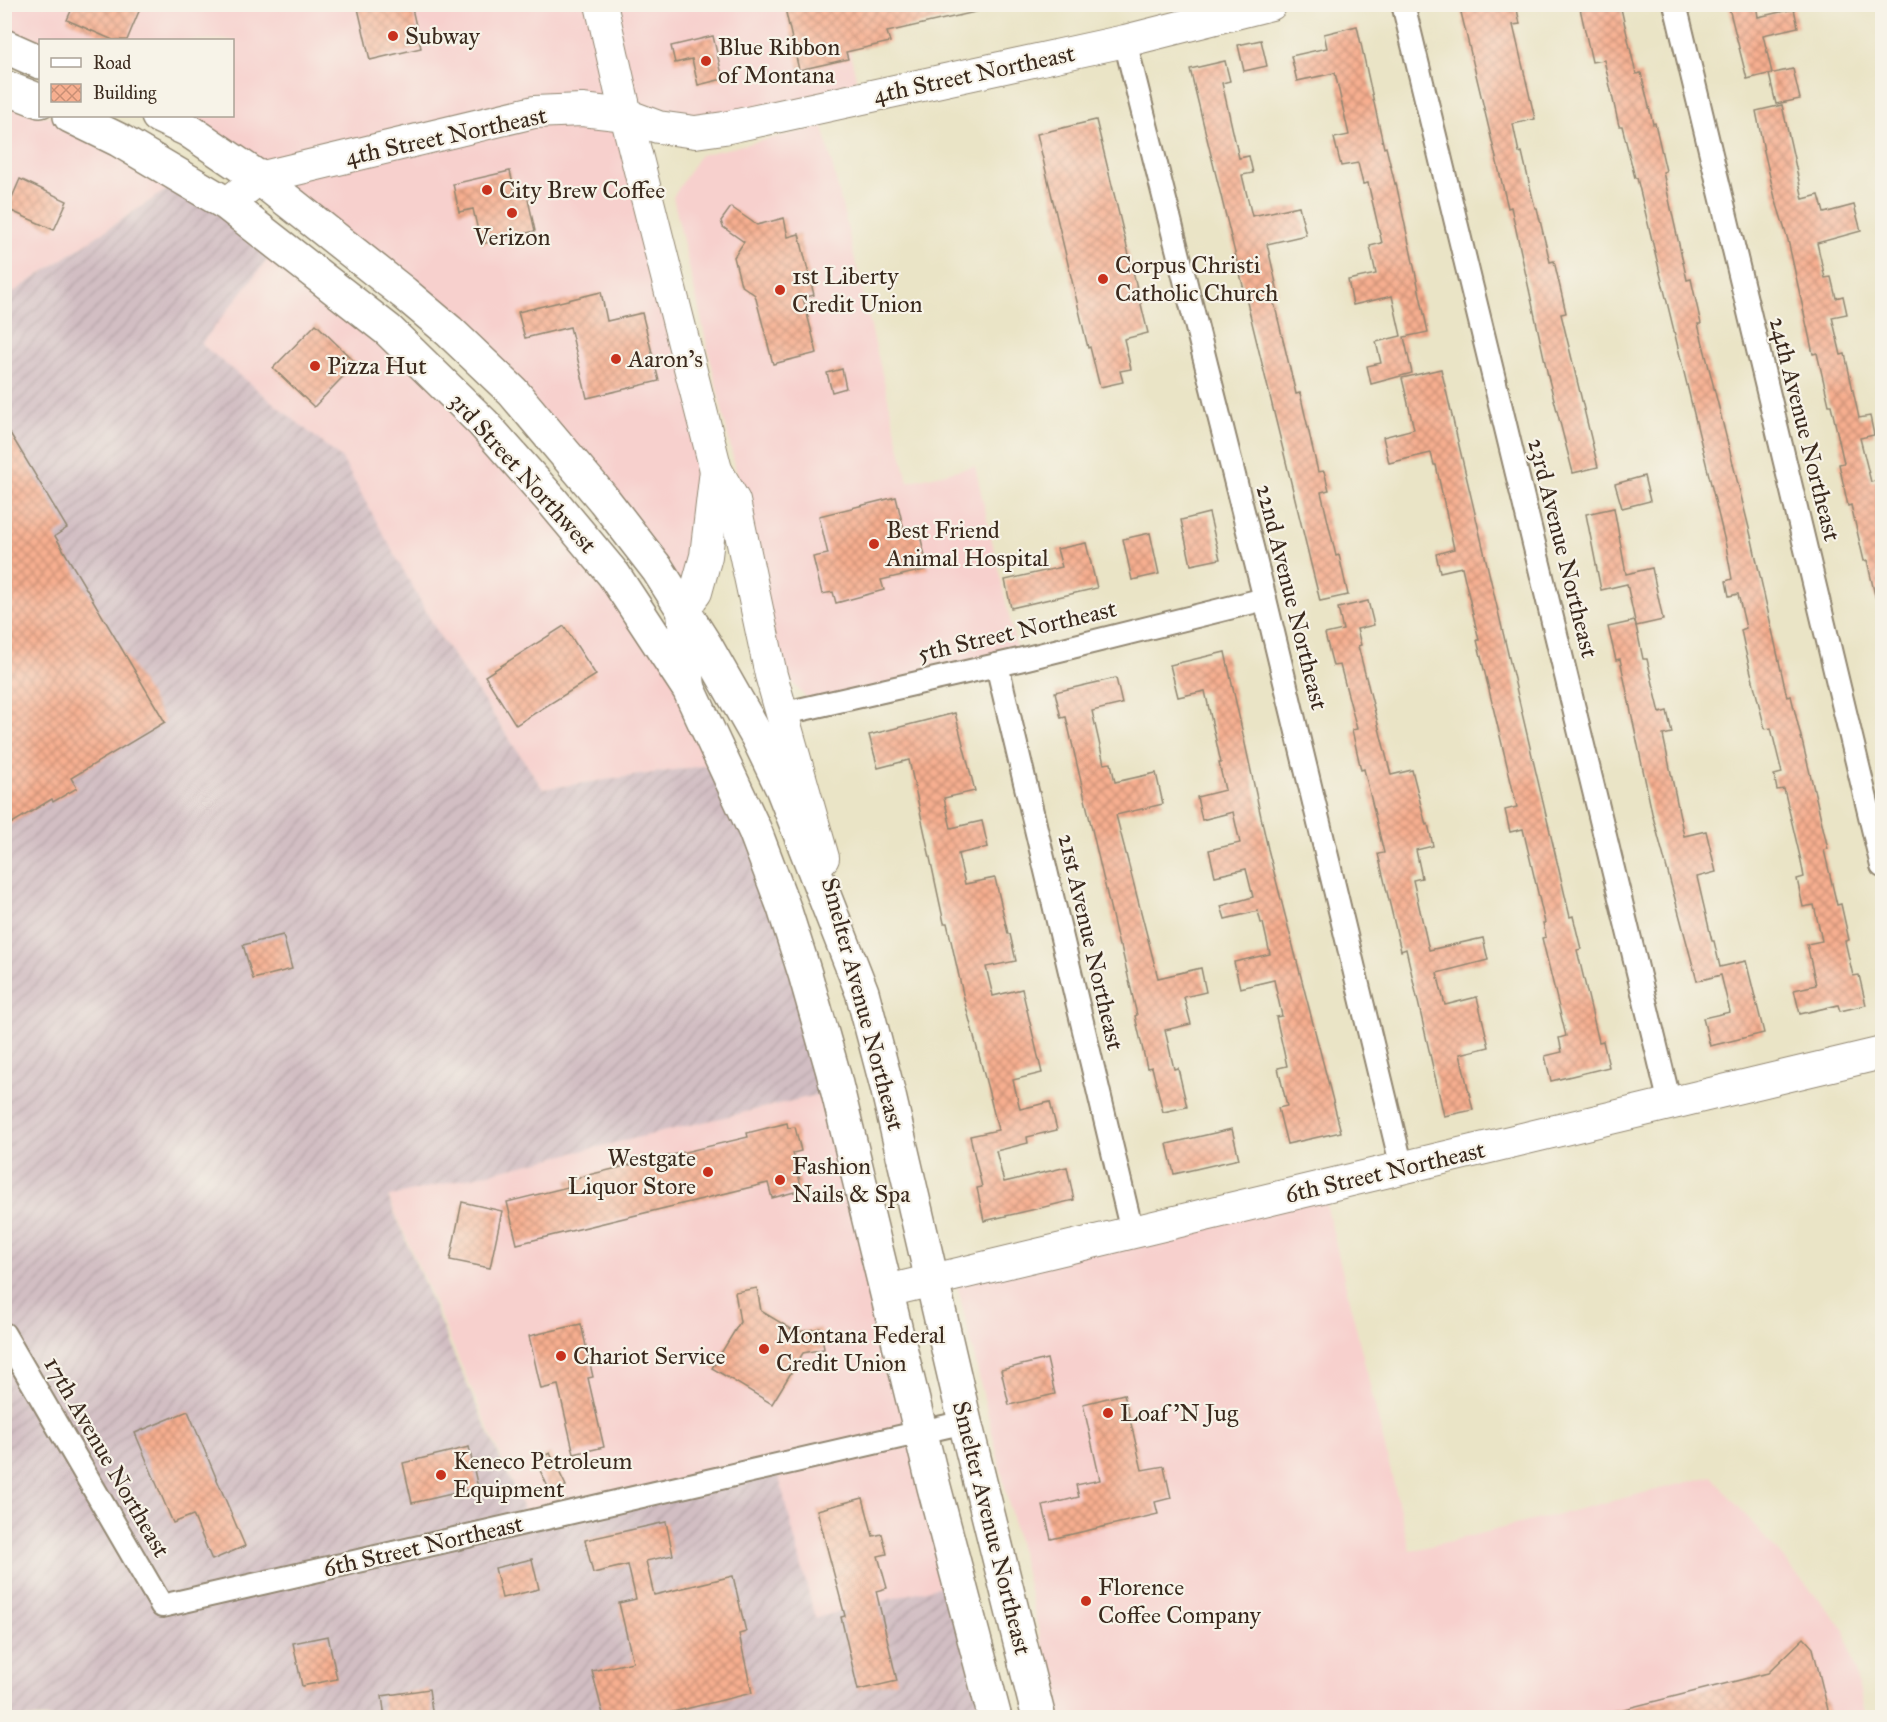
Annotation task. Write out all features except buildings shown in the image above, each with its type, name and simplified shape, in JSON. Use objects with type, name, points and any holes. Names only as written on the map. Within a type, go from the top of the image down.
[{"type":"highway","points":[[4,46],[39,62]]},
{"type":"highway","points":[[4,87],[39,101]]},
{"type":"highway","name":"3rd Street Northwest","points":[[72,117],[119,140],[227,204],[387,330],[483,423],[553,502],[614,575],[689,689],[755,831],[784,908],[805,974]]},
{"type":"highway","name":"3rd Street Northwest","points":[[160,117],[188,130],[259,178],[449,331],[513,392],[604,500],[658,570],[758,738],[782,788],[862,992]]},
{"type":"highway","name":"Smelter Avenue Northeast","points":[[805,974],[833,1072],[920,1433],[995,1718]]},
{"type":"highway","name":"Smelter Avenue Northeast","points":[[862,992],[1039,1718]]},
{"type":"street","name":"Smelter Avenue Northeast","points":[[601,4],[626,114],[716,471],[734,501],[781,714],[862,992]]},
{"type":"street","name":"4th Street Northeast","points":[[227,204],[259,178],[534,112],[582,110],[626,114],[658,127],[695,132],[724,128],[1125,40],[1270,4]]},
{"type":"street","name":"23rd Avenue Northeast","points":[[1403,4],[1670,1104]]},
{"type":"street","name":"24th Avenue Northeast","points":[[1675,4],[1882,866]]},
{"type":"street","name":"22nd Avenue Northeast","points":[[1125,40],[1265,599],[1402,1168]]},
{"type":"street","name":"Smelter Avenue Northeast","points":[[683,610],[696,592],[706,556],[716,471]]},
{"type":"street","name":"5th Street Northeast","points":[[781,714],[1265,599]]},
{"type":"street","points":[[683,610],[689,689]]},
{"type":"street","name":"21st Avenue Northeast","points":[[997,664],[1132,1232]]},
{"type":"street","name":"6th Street Northeast","points":[[887,1291],[1882,1053]]},
{"type":"street","name":"17th Avenue Northeast","points":[[4,1334],[162,1606]]},
{"type":"street","name":"6th Street Northeast","points":[[162,1606],[965,1422]]},
{"type":"shaded area","points":[[5,5],[839,5],[861,99],[724,128],[627,115],[716,470],[683,610],[513,392],[159,117],[234,117],[234,39],[39,39],[39,62],[5,46]]},
{"type":"shaded area","points":[[4,87],[39,117],[69,117],[184,178],[5,298]]},
{"type":"shaded area","points":[[823,126],[908,482],[975,466],[1019,660],[814,707],[782,671],[673,197],[700,155]]},
{"type":"shaded area","points":[[184,178],[279,245],[201,344],[342,459],[439,635],[543,789],[723,763],[838,1090],[388,1197],[455,1358],[529,1522],[776,1466],[815,1618],[958,1582],[992,1717],[5,1718],[5,298]]},
{"type":"shaded area","points":[[279,245],[387,330],[614,575],[723,763],[543,789],[439,635],[200,344]]},
{"type":"shaded area","points":[[838,1090],[958,1582],[815,1619],[529,1522],[388,1196]]},
{"type":"shaded area","points":[[1322,1187],[1410,1551],[1712,1476],[1845,1630],[1866,1717],[1059,1717],[955,1275]]},
{"type":"place","name":"Subway","points":[[393,36]]},
{"type":"place","name":"Blue Ribbon of Montana","points":[[706,61]]},
{"type":"place","name":"City Brew Coffee","points":[[487,190]]},
{"type":"place","name":"Verizon","points":[[512,213]]},
{"type":"place","name":"Corpus Christi Catholic Church","points":[[1103,279]]},
{"type":"place","name":"1st Liberty Credit Union","points":[[780,290]]},
{"type":"place","name":"Aaron's","points":[[616,359]]},
{"type":"place","name":"Pizza Hut","points":[[315,366]]},
{"type":"place","name":"Best Friend Animal Hospital","points":[[874,544]]},
{"type":"place","name":"Westgate Liquor Store","points":[[708,1172]]},
{"type":"place","name":"Fashion Nails & Spa","points":[[780,1180]]},
{"type":"place","name":"Montana Federal Credit Union","points":[[764,1349]]},
{"type":"place","name":"Chariot Service","points":[[561,1356]]},
{"type":"place","name":"Loaf 'N Jug","points":[[1108,1413]]},
{"type":"place","name":"Keneco Petroleum Equipment","points":[[441,1475]]},
{"type":"place","name":"Florence Coffee Company","points":[[1086,1601]]}]
